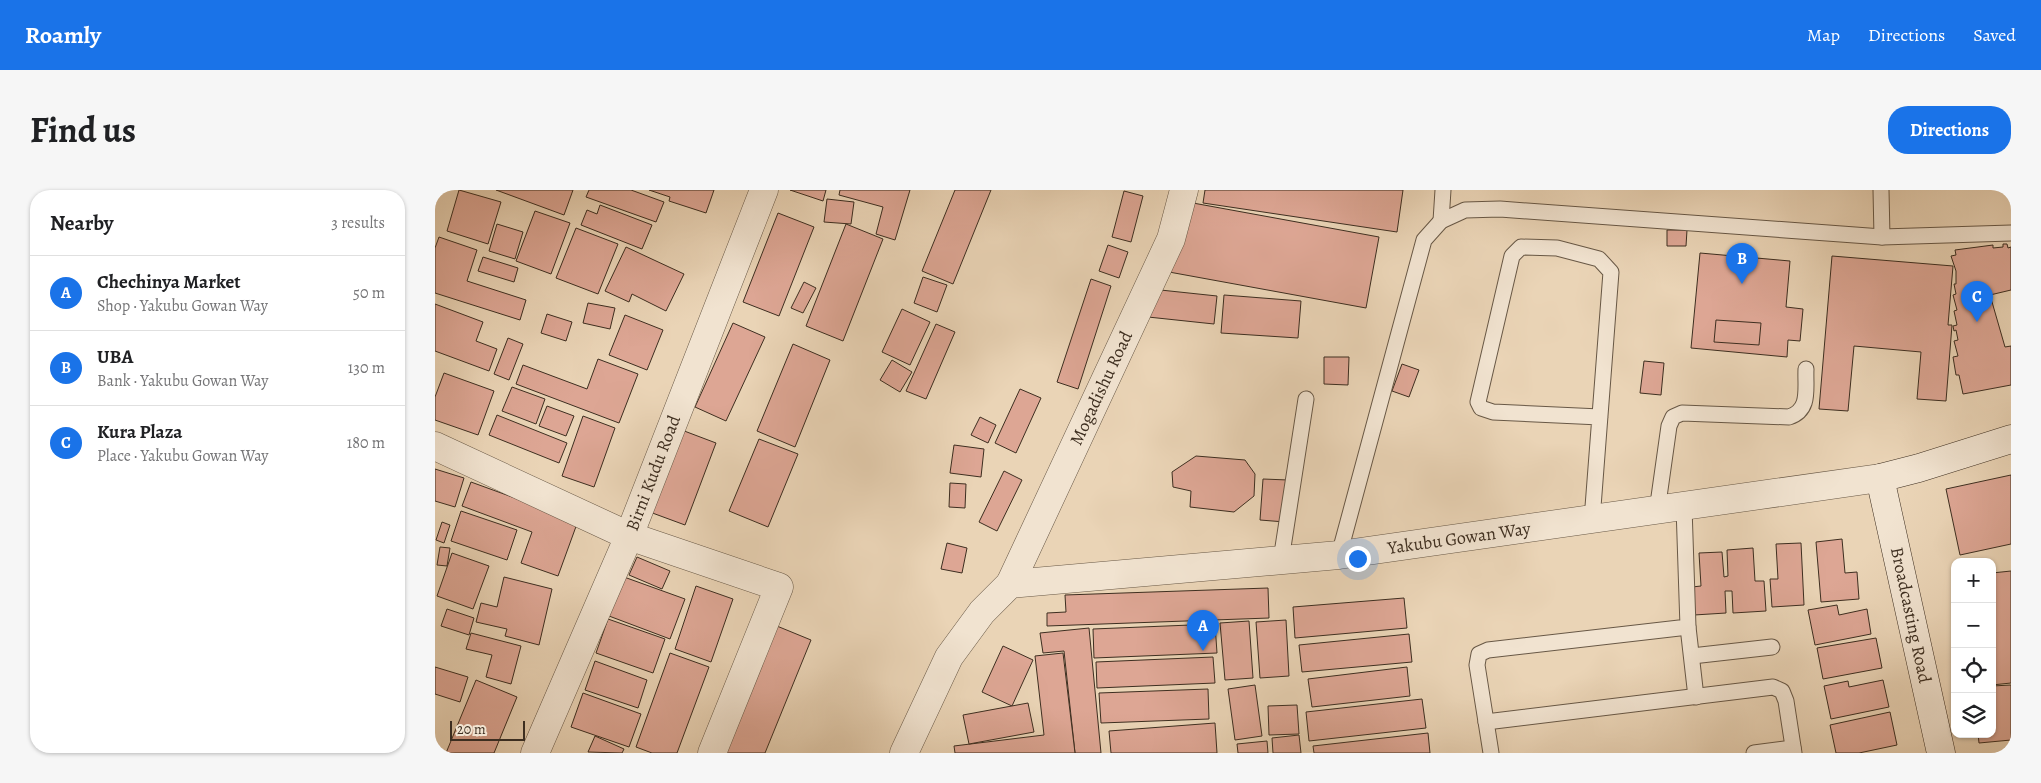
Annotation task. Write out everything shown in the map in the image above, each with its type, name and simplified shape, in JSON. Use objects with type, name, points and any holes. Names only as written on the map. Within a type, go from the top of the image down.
[{"type":"street","name":"Birni Kudu Road","points":[[535,753],[629,536],[764,190]]},
{"type":"street","name":"Mogadishu Road","points":[[1010,584],[1171,239],[1184,190]]},
{"type":"street","name":"Yakubu Gowan Way","points":[[1010,584],[1339,555],[1657,511],[1880,478],[1919,468],[2011,439]]},
{"type":"street","points":[[435,446],[629,536],[779,587],[712,753]]},
{"type":"street","name":"Broadcasting Road","points":[[1880,478],[1941,753]]},
{"type":"street","points":[[905,753],[949,657],[982,612],[1010,584]]},
{"type":"lane","points":[[1441,221],[1443,190]]},
{"type":"lane","points":[[1881,190],[1882,236]]},
{"type":"lane","points":[[1339,555],[1424,240],[1441,221],[1465,210],[1500,209],[1882,236],[2011,233]]},
{"type":"lane","points":[[1592,520],[1600,417],[1611,272],[1599,258],[1557,248],[1521,246],[1512,256],[1478,402],[1481,408],[1493,412],[1600,417]]},
{"type":"lane","points":[[1657,511],[1669,426],[1673,417],[1682,413],[1789,417],[1799,414],[1805,404],[1806,369]]},
{"type":"lane","points":[[1281,560],[1306,399]]},
{"type":"lane","points":[[1684,507],[1688,627],[1696,697]]},
{"type":"lane","points":[[1491,753],[1477,665],[1479,654],[1488,650],[1688,627]]},
{"type":"lane","points":[[1692,656],[1772,647]]},
{"type":"lane","points":[[1486,722],[1773,688],[1782,691],[1786,701],[1794,750],[1754,753]]},
{"type":"building","points":[[459,190],[501,202],[488,244],[447,231]]},
{"type":"building","points":[[496,190],[573,190],[564,215]]},
{"type":"building","points":[[589,190],[631,190],[664,202],[656,222],[586,197]]},
{"type":"building","points":[[649,190],[714,190],[706,213],[669,201],[670,197]]},
{"type":"building","points":[[790,190],[826,190],[823,201]]},
{"type":"building","points":[[840,190],[910,190],[895,240],[876,234],[883,207],[839,195]]},
{"type":"building","points":[[955,190],[991,190],[953,284],[922,271]]},
{"type":"building","points":[[1205,190],[1403,190],[1397,232],[1203,203]]},
{"type":"building","points":[[1124,191],[1143,196],[1131,242],[1112,237]]},
{"type":"building","points":[[827,199],[854,202],[851,224],[824,222]]},
{"type":"building","points":[[1182,201],[1379,237],[1366,308],[1169,272]]},
{"type":"building","points":[[600,205],[652,225],[642,249],[581,225],[587,210],[597,214]]},
{"type":"building","points":[[535,211],[570,223],[551,274],[516,261]]},
{"type":"building","points":[[778,213],[814,227],[779,316],[743,302]]},
{"type":"building","points":[[497,224],[523,232],[515,259],[489,251]]},
{"type":"building","points":[[846,224],[883,239],[843,341],[806,326]]},
{"type":"building","points":[[576,228],[618,244],[598,294],[556,278]]},
{"type":"building","points":[[1667,230],[1687,230],[1686,246],[1667,246]]},
{"type":"building","points":[[439,237],[477,250],[467,281],[526,300],[520,320],[435,293],[435,248]]},
{"type":"building","points":[[2003,244],[2007,244],[2008,248],[2011,247],[2011,290],[1990,295],[2005,347],[2011,346],[2011,385],[1963,394],[1959,375],[1956,375],[1953,357],[1958,356],[1954,341],[1958,340],[1953,326],[1957,325],[1954,311],[1957,310],[1953,295],[1956,294],[1954,284],[1956,284],[1956,271],[1951,256],[1956,255],[1955,250],[1993,245],[1993,248],[2003,247]]},
{"type":"building","points":[[1108,245],[1128,252],[1119,278],[1099,271]]},
{"type":"building","points":[[626,247],[684,274],[666,311],[632,294],[629,302],[605,291]]},
{"type":"building","points":[[1700,253],[1790,261],[1786,307],[1803,309],[1800,341],[1788,340],[1787,357],[1691,348]]},
{"type":"building","points":[[1832,256],[1953,266],[1948,325],[1952,325],[1946,401],[1917,399],[1921,352],[1854,346],[1848,411],[1819,409]]},
{"type":"building","points":[[483,257],[518,268],[514,282],[478,271]]},
{"type":"building","points":[[923,277],[947,285],[937,312],[914,303]]},
{"type":"building","points":[[1091,279],[1111,286],[1078,389],[1057,382]]},
{"type":"building","points":[[804,282],[816,288],[803,313],[791,308]]},
{"type":"building","points":[[1151,289],[1217,296],[1214,324],[1148,317]]},
{"type":"building","points":[[1224,295],[1301,301],[1298,338],[1221,333]]},
{"type":"building","points":[[588,303],[615,308],[610,329],[583,323]]},
{"type":"building","points":[[435,304],[483,322],[476,341],[497,349],[489,371],[435,351]]},
{"type":"building","points":[[902,309],[930,322],[910,365],[882,352]]},
{"type":"building","points":[[547,314],[572,322],[566,341],[541,333]]},
{"type":"building","points":[[625,315],[663,330],[647,370],[609,355]]},
{"type":"building","points":[[1716,320],[1761,323],[1759,345],[1714,342]]},
{"type":"building","points":[[733,323],[765,337],[726,421],[695,407]]},
{"type":"building","points":[[936,324],[955,332],[926,399],[906,391]]},
{"type":"building","points":[[508,338],[523,344],[509,380],[494,374]]},
{"type":"building","points":[[793,344],[830,360],[795,447],[757,431]]},
{"type":"building","points":[[1324,357],[1349,357],[1348,385],[1324,384]]},
{"type":"building","points":[[598,359],[638,374],[619,423],[516,384],[523,365],[587,389]]},
{"type":"building","points":[[892,360],[912,372],[900,392],[880,380]]},
{"type":"building","points":[[1644,361],[1664,363],[1661,395],[1640,393]]},
{"type":"building","points":[[1402,364],[1419,370],[1409,397],[1392,391]]},
{"type":"building","points":[[444,373],[494,391],[478,435],[435,420],[435,397]]},
{"type":"building","points":[[512,387],[545,399],[536,424],[502,411]]},
{"type":"building","points":[[1020,389],[1041,398],[1016,453],[995,443]]},
{"type":"building","points":[[547,406],[574,416],[566,436],[539,426]]},
{"type":"building","points":[[497,415],[567,443],[559,463],[489,435]]},
{"type":"building","points":[[583,416],[615,428],[594,487],[562,476]]},
{"type":"building","points":[[980,417],[996,425],[988,443],[971,435]]},
{"type":"building","points":[[679,429],[716,443],[685,525],[647,511]]},
{"type":"building","points":[[759,439],[798,454],[768,527],[729,511]]},
{"type":"building","points":[[954,445],[984,449],[981,477],[950,473]]},
{"type":"building","points":[[1196,456],[1245,460],[1255,474],[1254,496],[1234,512],[1190,507],[1191,491],[1173,487],[1172,472]]},
{"type":"building","points":[[435,469],[464,478],[455,507],[435,501]]},
{"type":"building","points":[[1004,471],[1022,480],[997,531],[979,522]]},
{"type":"building","points":[[2011,475],[2011,544],[1960,555],[1946,489]]},
{"type":"building","points":[[1263,479],[1288,480],[1285,522],[1260,520]]},
{"type":"building","points":[[471,482],[578,521],[558,576],[521,563],[532,532],[462,506]]},
{"type":"building","points":[[950,483],[966,484],[965,508],[949,507]]},
{"type":"building","points":[[461,511],[517,530],[507,560],[451,541]]},
{"type":"building","points":[[442,522],[450,525],[444,543],[436,540]]},
{"type":"building","points":[[1842,539],[1845,573],[1857,572],[1859,599],[1821,602],[1816,542]]},
{"type":"building","points":[[947,543],[967,548],[962,573],[941,569]]},
{"type":"building","points":[[1801,543],[1804,605],[1772,607],[1770,579],[1778,579],[1776,544]]},
{"type":"building","points":[[440,547],[450,548],[447,566],[437,565]]},
{"type":"building","points":[[1753,548],[1755,581],[1764,581],[1766,611],[1733,613],[1732,591],[1725,591],[1726,613],[1694,615],[1692,587],[1701,586],[1699,553],[1722,552],[1724,577],[1728,576],[1727,550]]},
{"type":"building","points":[[452,553],[489,566],[473,609],[437,596]]},
{"type":"building","points":[[637,557],[670,571],[662,589],[629,575]]},
{"type":"building","points":[[2011,571],[2011,683],[1996,685],[1996,603],[1996,573]]},
{"type":"building","points":[[504,577],[552,589],[539,645],[505,636],[507,629],[476,622],[481,603],[497,607]]},
{"type":"building","points":[[624,577],[685,599],[670,639],[609,616]]},
{"type":"building","points":[[696,586],[733,599],[711,662],[675,649]]},
{"type":"building","points":[[1268,588],[1269,618],[1047,626],[1047,613],[1066,612],[1065,595]]},
{"type":"building","points":[[1404,598],[1407,628],[1295,638],[1293,607]]},
{"type":"building","points":[[1837,605],[1839,615],[1867,609],[1871,634],[1815,645],[1808,610]]},
{"type":"building","points":[[447,609],[474,618],[469,635],[441,626]]},
{"type":"building","points":[[608,619],[665,639],[653,673],[596,653]]},
{"type":"building","points":[[1286,620],[1289,676],[1260,678],[1256,622]]},
{"type":"building","points":[[1249,621],[1253,678],[1225,680],[1220,623]]},
{"type":"building","points":[[772,624],[811,640],[765,753],[721,753]]},
{"type":"building","points":[[1215,624],[1217,653],[1094,658],[1093,629]]},
{"type":"building","points":[[1089,628],[1101,753],[1075,753],[1064,651],[1043,653],[1040,633]]},
{"type":"building","points":[[471,633],[521,646],[511,684],[486,677],[492,655],[466,649]]},
{"type":"building","points":[[1409,634],[1412,662],[1302,672],[1299,645]]},
{"type":"building","points":[[1876,638],[1882,668],[1823,679],[1817,648]]},
{"type":"building","points":[[1003,646],[1033,660],[1012,706],[982,692]]},
{"type":"building","points":[[670,653],[709,667],[677,753],[652,753],[636,747]]},
{"type":"building","points":[[1063,653],[1075,753],[955,753],[954,746],[1044,735],[1035,656]]},
{"type":"building","points":[[1213,657],[1215,683],[1097,688],[1096,662]]},
{"type":"building","points":[[595,661],[647,680],[638,708],[585,690]]},
{"type":"building","points":[[435,667],[468,677],[460,702],[435,694]]},
{"type":"building","points":[[1407,667],[1410,696],[1312,707],[1308,679]]},
{"type":"building","points":[[476,680],[517,697],[494,753],[446,753]]},
{"type":"building","points":[[1883,680],[1889,707],[1831,719],[1824,686],[1848,681],[1849,687]]},
{"type":"building","points":[[1255,685],[1262,736],[1235,740],[1228,689]]},
{"type":"building","points":[[2011,685],[2011,740],[1979,743],[1978,738],[1996,738],[1996,686]]},
{"type":"building","points":[[1208,689],[1209,719],[1101,723],[1099,693]]},
{"type":"building","points":[[583,693],[641,714],[629,747],[571,727]]},
{"type":"building","points":[[1422,699],[1426,728],[1309,741],[1306,712]]},
{"type":"building","points":[[1028,703],[1034,732],[969,744],[963,715]]},
{"type":"building","points":[[1297,705],[1299,734],[1269,735],[1268,706]]},
{"type":"building","points":[[1890,712],[1897,745],[1859,753],[1836,753],[1830,725]]},
{"type":"building","points":[[1215,723],[1217,753],[1111,753],[1109,731]]},
{"type":"building","points":[[1428,733],[1430,753],[1314,753],[1313,746]]},
{"type":"building","points":[[1299,735],[1301,753],[1273,753],[1272,738]]},
{"type":"building","points":[[595,736],[624,749],[622,753],[588,752]]},
{"type":"building","points":[[1267,741],[1268,753],[1238,753],[1237,744]]},
{"type":"place","name":"UBA","points":[[1742,284]]},
{"type":"place","name":"Kura Plaza","points":[[1977,322]]},
{"type":"place","name":"Chechinya Market","points":[[1203,651]]}]
